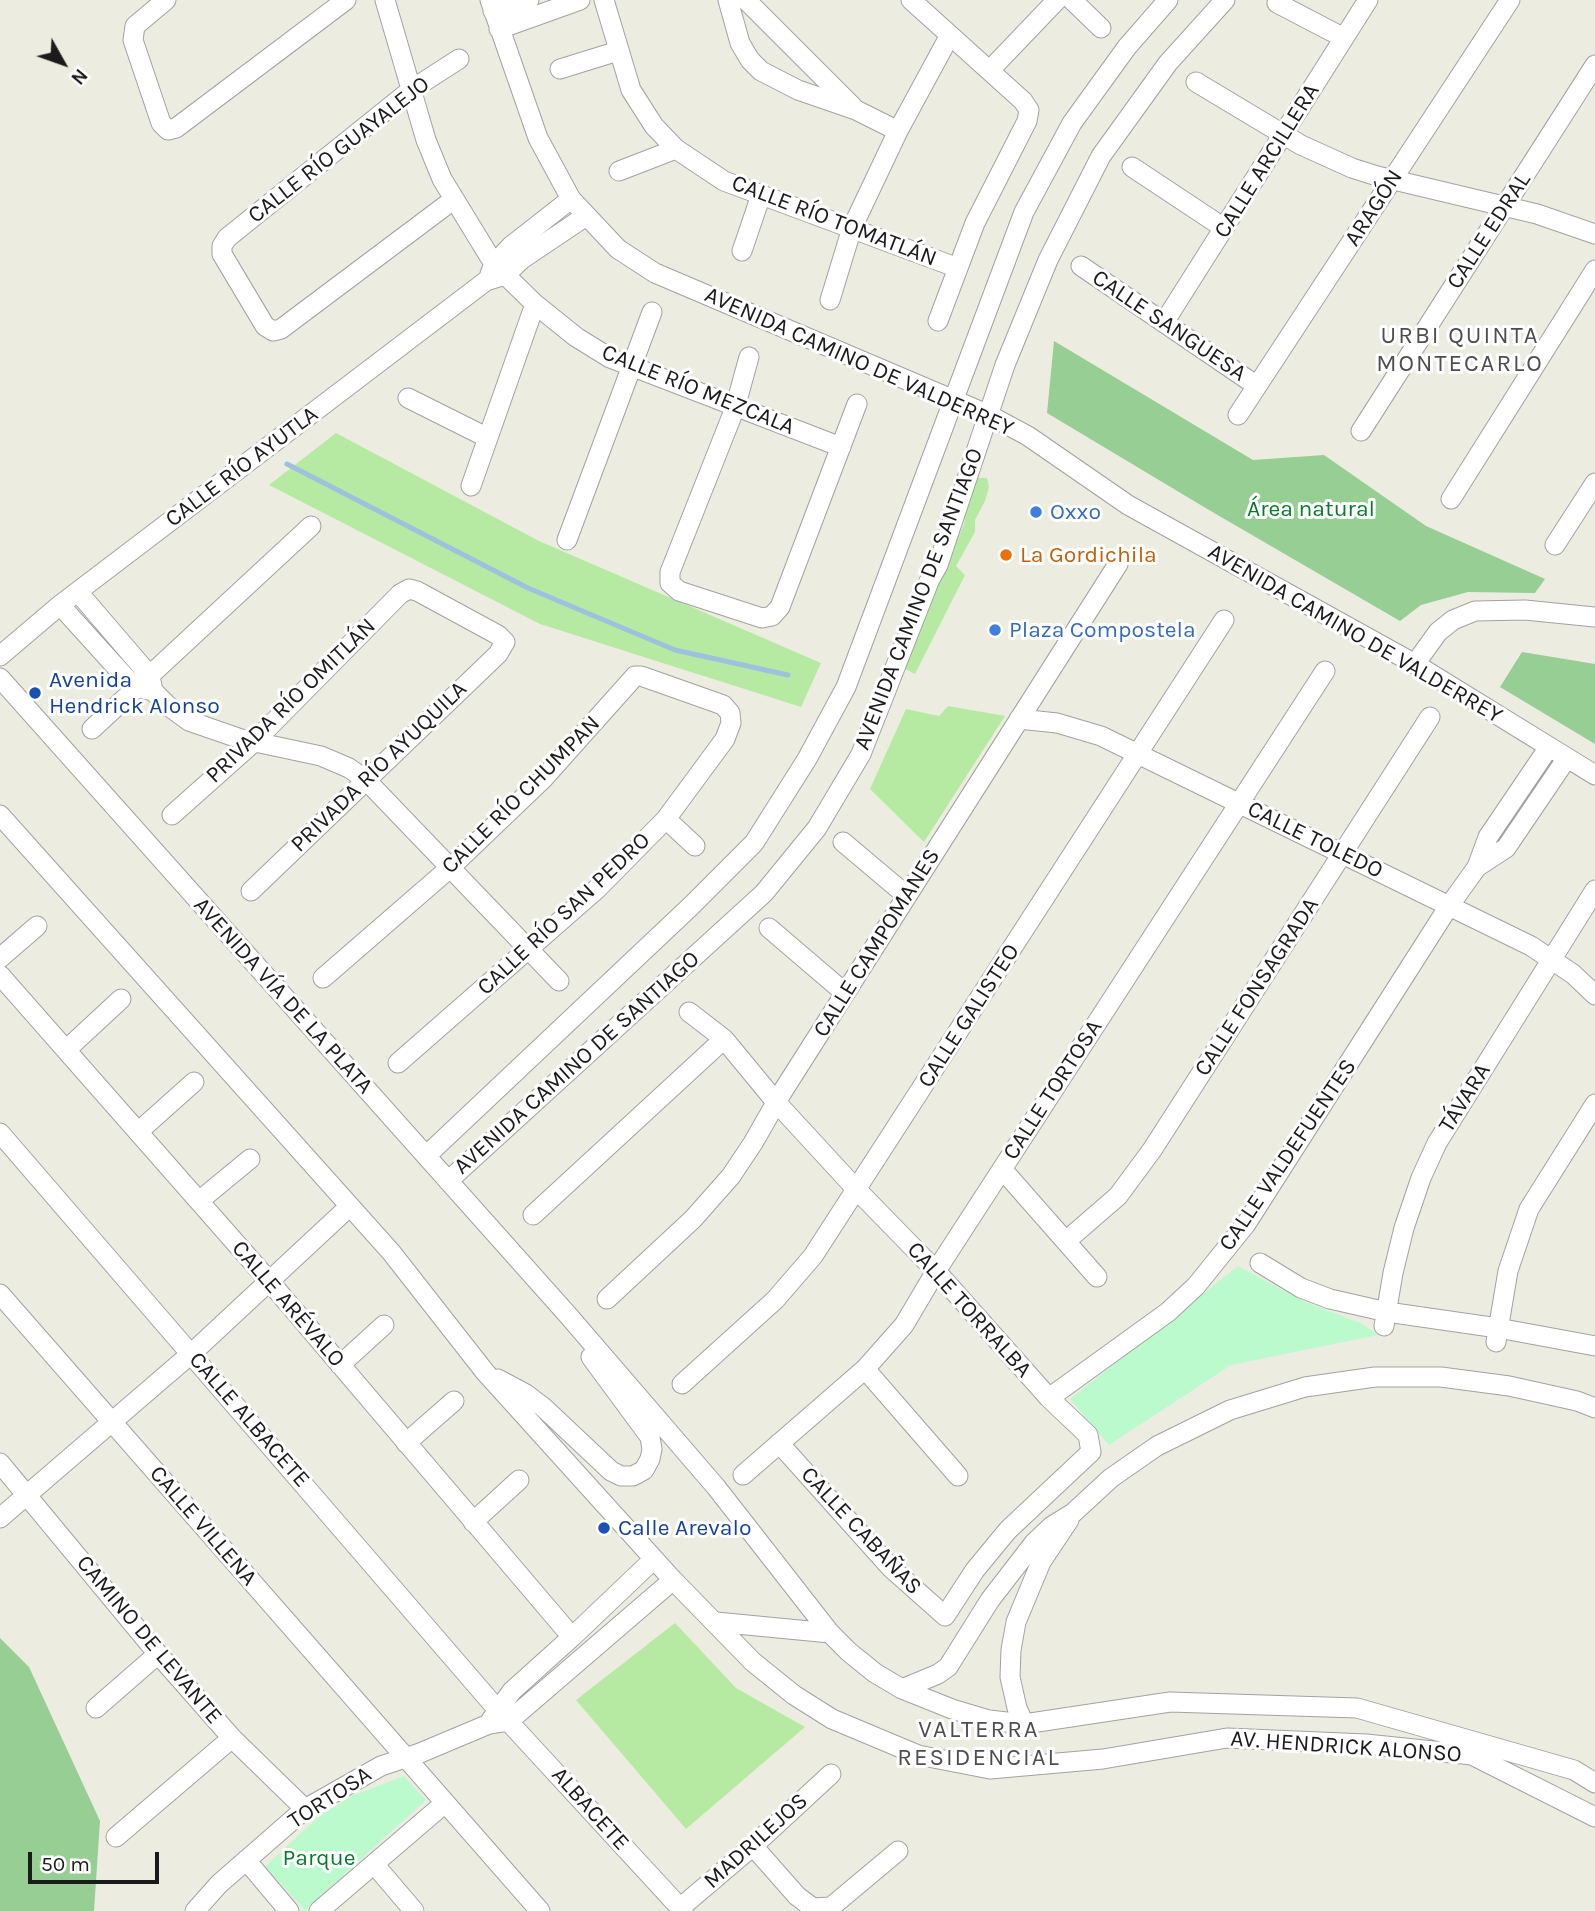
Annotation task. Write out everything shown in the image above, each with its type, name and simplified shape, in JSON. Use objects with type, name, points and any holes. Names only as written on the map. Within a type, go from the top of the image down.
[{"type":"street","points":[[166,0],[135,26],[133,40],[161,123],[168,130],[176,128],[346,0]]},
{"type":"street","name":"CALLE RÍO MEZCALA","points":[[385,0],[426,140],[442,180],[495,273],[576,337],[610,358],[841,447]]},
{"type":"street","points":[[494,13],[529,0]]},
{"type":"street","points":[[494,13],[580,0]]},
{"type":"street","name":"CALLE RÍO TOMATLÁN","points":[[604,0],[631,90],[654,126],[676,149],[724,181],[958,268]]},
{"type":"street","points":[[728,0],[740,43],[750,60],[761,71],[797,90],[856,110],[898,131]]},
{"type":"street","points":[[746,0],[856,110]]},
{"type":"street","points":[[911,0],[1023,101],[1028,110],[1027,121],[975,223],[938,321]]},
{"type":"street","points":[[990,70],[1057,0]]},
{"type":"street","points":[[1072,0],[1101,28]]},
{"type":"street","name":"AVENIDA CAMINO DE SANTIAGO","points":[[426,1156],[754,843],[807,759],[846,687],[1024,212],[1072,123],[1127,47],[1168,0]]},
{"type":"street","name":"AVENIDA CAMINO DE SANTIAGO","points":[[447,1181],[764,893],[817,828],[861,754],[938,565],[1005,365],[1048,260],[1101,156],[1168,63],[1225,0]]},
{"type":"street","name":"CALLE ARCILLERA","points":[[1165,321],[1368,0]]},
{"type":"street","name":"ARAGÓN","points":[[1238,415],[1506,1]]},
{"type":"street","points":[[1277,3],[1344,38]]},
{"type":"street","name":"AVENIDA CAMINO DE VALDERREY","points":[[494,13],[538,138],[570,199],[618,249],[655,273],[989,415],[1028,436],[1128,505],[1415,664],[1595,775]]},
{"type":"street","points":[[830,300],[852,228],[898,131],[950,35]]},
{"type":"street","points":[[560,69],[618,51]]},
{"type":"street","name":"CALLE RÍO GUAYALEJO","points":[[453,200],[281,329],[273,331],[265,326],[222,254],[222,246],[227,238],[411,90],[459,59]]},
{"type":"street","name":"CALLE EDRAL","points":[[1361,431],[1595,65]]},
{"type":"street","points":[[1196,82],[1301,145],[1340,163],[1393,179],[1537,214],[1595,234]]},
{"type":"street","points":[[619,171],[676,149]]},
{"type":"street","points":[[1132,167],[1224,228]]},
{"type":"street","points":[[742,251],[761,195]]},
{"type":"street","name":"CALLE RÍO AYUTLA","points":[[495,273],[511,246],[570,199]]},
{"type":"street","name":"CALLE RÍO AYUTLA","points":[[0,656],[60,605],[495,273],[522,259],[586,216]]},
{"type":"street","name":"CALLE SANGUESA","points":[[1081,266],[1257,386]]},
{"type":"street","points":[[1451,499],[1595,270]]},
{"type":"street","points":[[471,486],[535,304]]},
{"type":"street","points":[[566,540],[652,312]]},
{"type":"street","points":[[749,357],[735,408],[670,572],[670,583],[679,591],[762,618],[772,616],[779,607],[857,404]]},
{"type":"street","points":[[408,398],[488,438]]},
{"type":"street","points":[[1555,545],[1595,483]]},
{"type":"street","points":[[92,729],[147,685],[311,526]]},
{"type":"street","name":"CALLE CAMPOMANES","points":[[607,1299],[711,1202],[753,1143],[776,1102],[1118,564]]},
{"type":"street","name":"PRIVADA RÍO AYUQUILA","points":[[251,891],[498,654],[505,642],[498,635],[409,589]]},
{"type":"street","name":"PRIVADA RÍO OMITLÁN","points":[[172,814],[254,742],[400,594],[409,589]]},
{"type":"street","points":[[78,592],[147,685]]},
{"type":"street","points":[[60,605],[88,637],[189,721],[254,742],[321,756],[349,768],[366,780],[559,981]]},
{"type":"street","points":[[1415,664],[1438,632],[1453,620],[1475,611],[1525,610],[1595,617]]},
{"type":"street","name":"CALLE GALISTEO","points":[[682,1384],[775,1300],[798,1276],[831,1231],[1224,620]]},
{"type":"street","name":"CALLE TORTOSA","points":[[743,1475],[865,1369],[904,1325],[936,1271],[1325,671]]},
{"type":"street","name":"CALLE RÍO CHUMPAN","points":[[323,978],[451,867],[543,779],[635,676],[723,705],[730,713]]},
{"type":"street","name":"AVENIDA VÍA DE LA PLATA","points":[[0,678],[568,1314],[716,1487],[830,1633],[866,1666],[902,1689],[989,1720],[1024,1724]]},
{"type":"street","name":"CALLE RÍO SAN PEDRO","points":[[398,1063],[598,888],[666,819],[725,739],[731,723],[730,713]]},
{"type":"street","name":"CALLE FONSAGRADA","points":[[1066,1241],[1118,1196],[1152,1150],[1430,717]]},
{"type":"street","name":"CALLE TOLEDO","points":[[1019,719],[1082,729],[1138,754],[1552,959],[1595,995]]},
{"type":"street","name":"CALLE VALDEFUENTES","points":[[1049,1398],[1168,1312],[1216,1263],[1256,1209],[1449,906],[1477,867],[1488,837],[1549,747]]},
{"type":"street","name":"CALLE VALDEFUENTES","points":[[1477,867],[1506,848],[1567,758]]},
{"type":"street","name":"AVENIDA VÍA DE LA PLATA","points":[[0,815],[391,1252],[485,1372],[673,1580],[716,1622]]},
{"type":"street","points":[[666,819],[695,846]]},
{"type":"street","points":[[842,842],[907,896]]},
{"type":"street","name":"TÁVARA","points":[[1385,1319],[1404,1228],[1421,1178],[1437,1143],[1595,890]]},
{"type":"street","points":[[0,958],[37,926]]},
{"type":"street","points":[[769,928],[845,993]]},
{"type":"street","name":"CALLE ARÉVALO","points":[[0,975],[270,1282],[572,1637]]},
{"type":"street","points":[[66,1049],[121,999]]},
{"type":"street","name":"CALLE TORRALBA","points":[[689,1012],[724,1039],[776,1102],[856,1190],[936,1271],[1049,1398],[1088,1435],[1091,1452],[1009,1530],[975,1570],[946,1616]]},
{"type":"street","points":[[533,1215],[724,1039]]},
{"type":"street","points":[[138,1132],[194,1082]]},
{"type":"street","points":[[1497,1335],[1508,1271],[1529,1209],[1595,1104]]},
{"type":"street","name":"CALLE ALBACETE","points":[[0,1133],[192,1353],[498,1718]]},
{"type":"street","points":[[200,1201],[250,1158]]},
{"type":"street","points":[[1002,1169],[1097,1277]]},
{"type":"street","points":[[0,1518],[192,1353],[350,1206]]},
{"type":"street","points":[[1260,1264],[1301,1288],[1385,1319],[1595,1346]]},
{"type":"street","name":"CALLE VILLENA","points":[[0,1294],[540,1911]]},
{"type":"street","name":"AVENIDA VÍA DE LA PLATA","points":[[485,1372],[526,1394],[611,1471],[621,1476],[633,1476],[643,1470],[650,1460],[650,1437],[598,1369],[568,1314]]},
{"type":"street","points":[[340,1365],[384,1325]]},
{"type":"street","points":[[865,1369],[958,1476]]},
{"type":"street","points":[[902,1689],[948,1667],[990,1600],[1034,1543],[1052,1526],[1073,1513],[1111,1478],[1157,1446],[1230,1410],[1305,1387],[1375,1377],[1441,1377],[1509,1387],[1577,1401],[1595,1408]]},
{"type":"street","points":[[406,1443],[454,1401]]},
{"type":"street","name":"CALLE CABAÑAS","points":[[779,1443],[891,1568],[946,1616]]},
{"type":"street","name":"CAMINO DE LEVANTE","points":[[0,1464],[27,1493],[158,1654],[232,1738],[304,1809]]},
{"type":"street","points":[[473,1522],[519,1480]]},
{"type":"street","points":[[1024,1724],[1017,1708],[1010,1676],[1016,1622],[1041,1562],[1073,1513]]},
{"type":"street","name":"TORTOSA","points":[[498,1718],[512,1691],[654,1559]]},
{"type":"street","name":"TORTOSA","points":[[195,1911],[219,1884],[304,1809],[380,1766],[498,1718],[673,1580]]},
{"type":"street","points":[[716,1622],[830,1633]]},
{"type":"street","name":"AV. HENDRICK ALONSO","points":[[716,1622],[753,1661],[794,1695],[832,1719],[918,1755],[990,1769],[1103,1759],[1227,1738],[1366,1744],[1472,1755],[1595,1818]]},
{"type":"street","points":[[96,1708],[158,1654]]},
{"type":"street","name":"AV. HENDRICK ALONSO","points":[[1024,1724],[1170,1702],[1357,1708],[1574,1770],[1595,1783]]},
{"type":"street","name":"ALBACETE","points":[[498,1718],[681,1910]]},
{"type":"street","points":[[116,1837],[232,1738]]},
{"type":"street","name":"MADRILEJOS","points":[[681,1910],[831,1774]]},
{"type":"street","points":[[319,1911],[445,1802]]},
{"type":"street","points":[[753,1846],[797,1896],[813,1908],[831,1907],[898,1851]]},
{"type":"street","points":[[246,1860],[289,1911]]},
{"type":"street","points":[[374,1864],[414,1911]]},
{"type":"green space","name":"Área natural","points":[[1054,341],[1253,460],[1324,455],[1426,526],[1545,579],[1535,593],[1468,592],[1421,605],[1400,621],[1047,413]]},
{"type":"green space","points":[[336,433],[539,541],[821,663],[801,707],[540,624],[269,485]]},
{"type":"green space","points":[[978,478],[987,478],[989,487],[975,520],[975,532],[956,566],[965,575],[915,674],[903,668],[964,524],[970,491]]},
{"type":"green space","points":[[1522,652],[1595,664],[1595,744],[1500,687]]},
{"type":"green space","points":[[948,706],[1005,716],[924,842],[870,789],[906,709],[939,716]]},
{"type":"green space","points":[[1238,1266],[1305,1302],[1361,1323],[1378,1335],[1231,1365],[1109,1445],[1070,1399]]},
{"type":"green space","points":[[675,1623],[736,1688],[805,1727],[686,1829],[576,1700]]},
{"type":"green space","points":[[0,1638],[29,1667],[100,1821],[94,1911],[0,1911]]},
{"type":"green space","name":"Parque","points":[[404,1776],[426,1800],[305,1910],[265,1867],[320,1815],[354,1795]]},
{"type":"waterway","points":[[287,464],[528,588],[675,650],[788,675]]},
{"type":"place","name":"Oxxo","points":[[1036,512]]},
{"type":"place","name":"La Gordichila","points":[[1006,555]]},
{"type":"place","name":"Plaza Compostela","points":[[995,630]]},
{"type":"place","name":"Avenida Hendrick Alonso","points":[[35,693]]},
{"type":"place","name":"Calle Arevalo","points":[[604,1528]]},
{"type":"district","name":"URBI QUINTA MONTECARLO","points":[[1460,350]]},
{"type":"district","name":"VALTERRA RESIDENCIAL","points":[[979,1744]]}]
